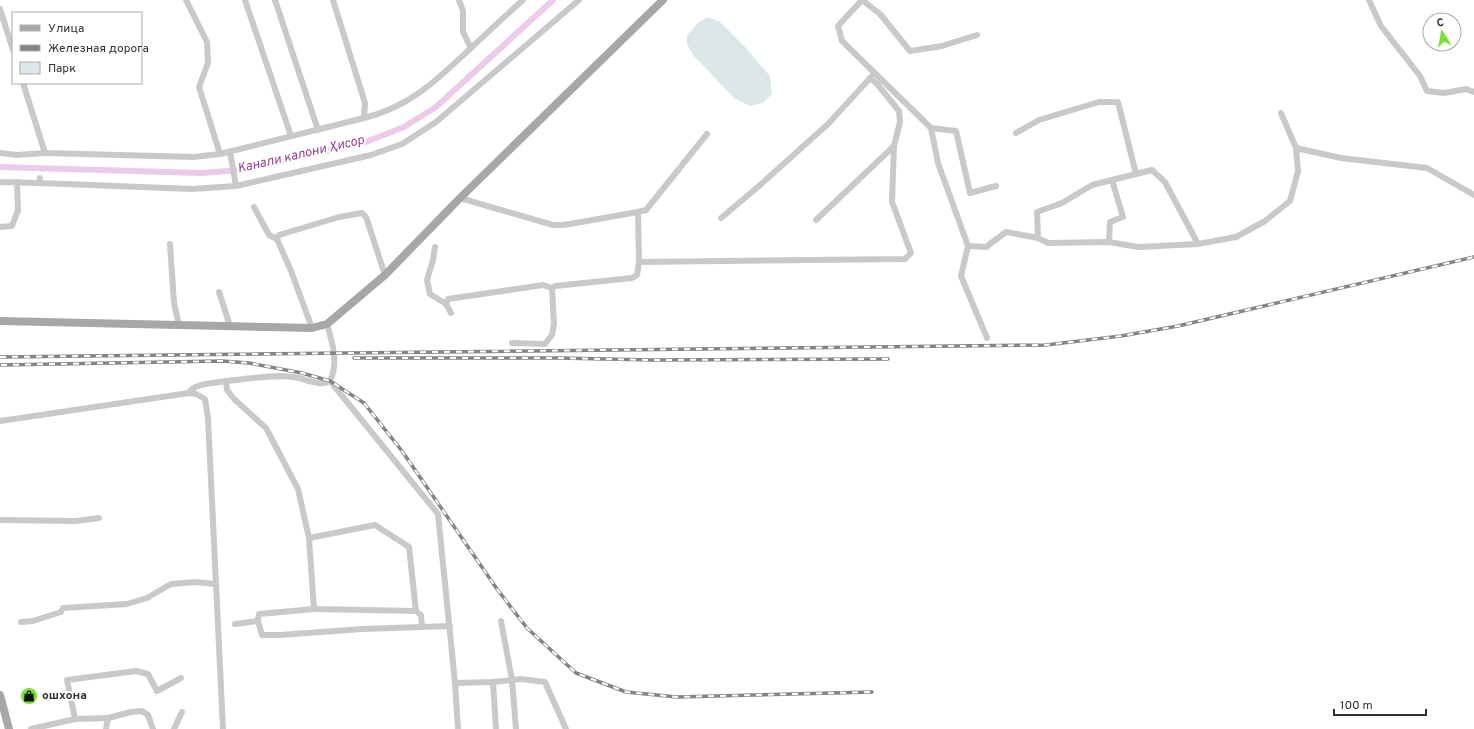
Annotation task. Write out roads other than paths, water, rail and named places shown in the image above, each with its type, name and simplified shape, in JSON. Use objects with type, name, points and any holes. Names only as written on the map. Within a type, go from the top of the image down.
[{"type":"main road","points":[[0,322],[312,328],[327,324],[385,275],[460,198],[663,0]]},
{"type":"main road","points":[[0,695],[9,729]]},
{"type":"street","points":[[186,0],[207,42],[208,63],[199,87],[220,154]]},
{"type":"street","points":[[245,0],[291,136]]},
{"type":"street","points":[[275,0],[318,130]]},
{"type":"street","points":[[332,0],[365,103],[364,118]]},
{"type":"street","points":[[459,0],[463,11],[463,32],[471,48]]},
{"type":"street","points":[[0,153],[17,154],[45,152],[194,157],[230,154],[291,136],[378,115],[410,100],[443,75],[523,0]]},
{"type":"street","points":[[0,182],[40,181],[192,189],[235,184],[371,155],[402,144],[436,122],[579,0]]},
{"type":"street","points":[[976,35],[942,46],[910,50],[880,14],[862,0],[838,26],[842,41],[873,76],[931,128],[956,131],[970,193],[996,186]]},
{"type":"street","points":[[1369,0],[1381,26],[1420,76],[1427,90],[1444,93],[1466,90],[1474,92]]},
{"type":"street","points":[[0,8],[12,47]]},
{"type":"street","points":[[639,262],[905,259],[911,253],[892,202],[894,146],[900,122],[898,111],[878,86],[873,76]]},
{"type":"street","points":[[721,218],[760,186],[828,124],[873,76]]},
{"type":"street","points":[[23,84],[45,152]]},
{"type":"street","points":[[1016,133],[1039,120],[1099,102],[1118,102],[1136,174]]},
{"type":"street","points":[[968,246],[986,247],[1006,232],[1038,238],[1048,243],[1109,242],[1138,247],[1198,244],[1236,237],[1265,222],[1290,201],[1298,171],[1296,148],[1281,113]]},
{"type":"street","points":[[931,128],[938,163],[968,246],[961,276],[987,338]]},
{"type":"street","points":[[460,198],[553,225],[564,226],[646,210],[707,134]]},
{"type":"street","points":[[816,220],[894,146]]},
{"type":"street","points":[[1296,148],[1341,158],[1427,168],[1474,194]]},
{"type":"street","points":[[230,154],[235,184]]},
{"type":"street","points":[[1038,238],[1036,212],[1062,203],[1092,185],[1152,170],[1165,182],[1198,244]]},
{"type":"street","points":[[1109,242],[1110,222],[1123,217],[1112,180]]},
{"type":"street","points":[[0,227],[12,226],[18,210],[17,182]]},
{"type":"street","points":[[254,207],[269,235],[277,239],[291,271],[312,328]]},
{"type":"street","points":[[446,304],[448,299],[543,285],[552,288],[555,286],[632,278],[637,275],[639,262],[638,212]]},
{"type":"street","points":[[277,239],[279,235],[339,217],[362,213],[366,217],[385,275]]},
{"type":"street","points":[[170,244],[174,303],[179,325]]},
{"type":"street","points":[[435,247],[427,280],[430,294],[446,304],[451,313]]},
{"type":"street","points":[[512,344],[545,344],[552,335],[554,324],[552,288]]},
{"type":"street","points":[[219,292],[230,326]]},
{"type":"street","points":[[189,393],[189,390],[195,386],[277,377],[293,377],[319,384],[324,384],[330,381],[334,374],[334,352],[327,324]]},
{"type":"street","points":[[330,381],[438,514],[450,626],[458,729]]},
{"type":"street","points":[[226,382],[227,390],[234,399],[266,428],[279,451],[282,462],[298,489],[309,538],[314,609]]},
{"type":"street","points":[[0,421],[189,393],[196,394],[205,399],[208,418],[223,729]]},
{"type":"street","points":[[0,520],[76,521],[99,518]]},
{"type":"street","points":[[309,538],[375,525],[408,547],[416,611]]},
{"type":"street","points":[[21,622],[34,621],[61,612],[63,608],[127,604],[147,598],[170,584],[196,582],[216,584]]},
{"type":"street","points":[[422,626],[421,615],[416,611],[314,609],[259,614],[258,621],[262,635],[422,626],[450,626]]},
{"type":"street","points":[[235,624],[258,621]]},
{"type":"street","points":[[501,621],[512,680],[516,729]]},
{"type":"street","points":[[75,719],[67,680],[136,671],[148,674],[157,691],[181,678]]},
{"type":"street","points":[[455,683],[492,682],[521,679],[545,682],[566,729]]},
{"type":"street","points":[[492,682],[496,729]]},
{"type":"street","points":[[31,729],[75,719],[108,718],[142,711],[148,715],[153,729]]},
{"type":"street","points":[[174,729],[182,712]]},
{"type":"street","points":[[106,729],[108,718]]},
{"type":"waterway","name":"Канали калони Ҳисор","points":[[0,167],[201,173],[243,170],[366,142],[404,127],[436,107],[553,0]]},
{"type":"railway","points":[[0,357],[1046,345],[1121,336],[1178,326],[1474,257]]},
{"type":"railway","points":[[354,358],[558,358],[653,360],[888,359]]},
{"type":"railway","points":[[1,365],[222,361],[249,363],[302,373],[330,381],[364,403],[402,451],[497,589],[527,628],[576,673],[626,692],[677,697],[872,692]]},
{"type":"place","name":"ошхона","points":[[29,696]]}]
